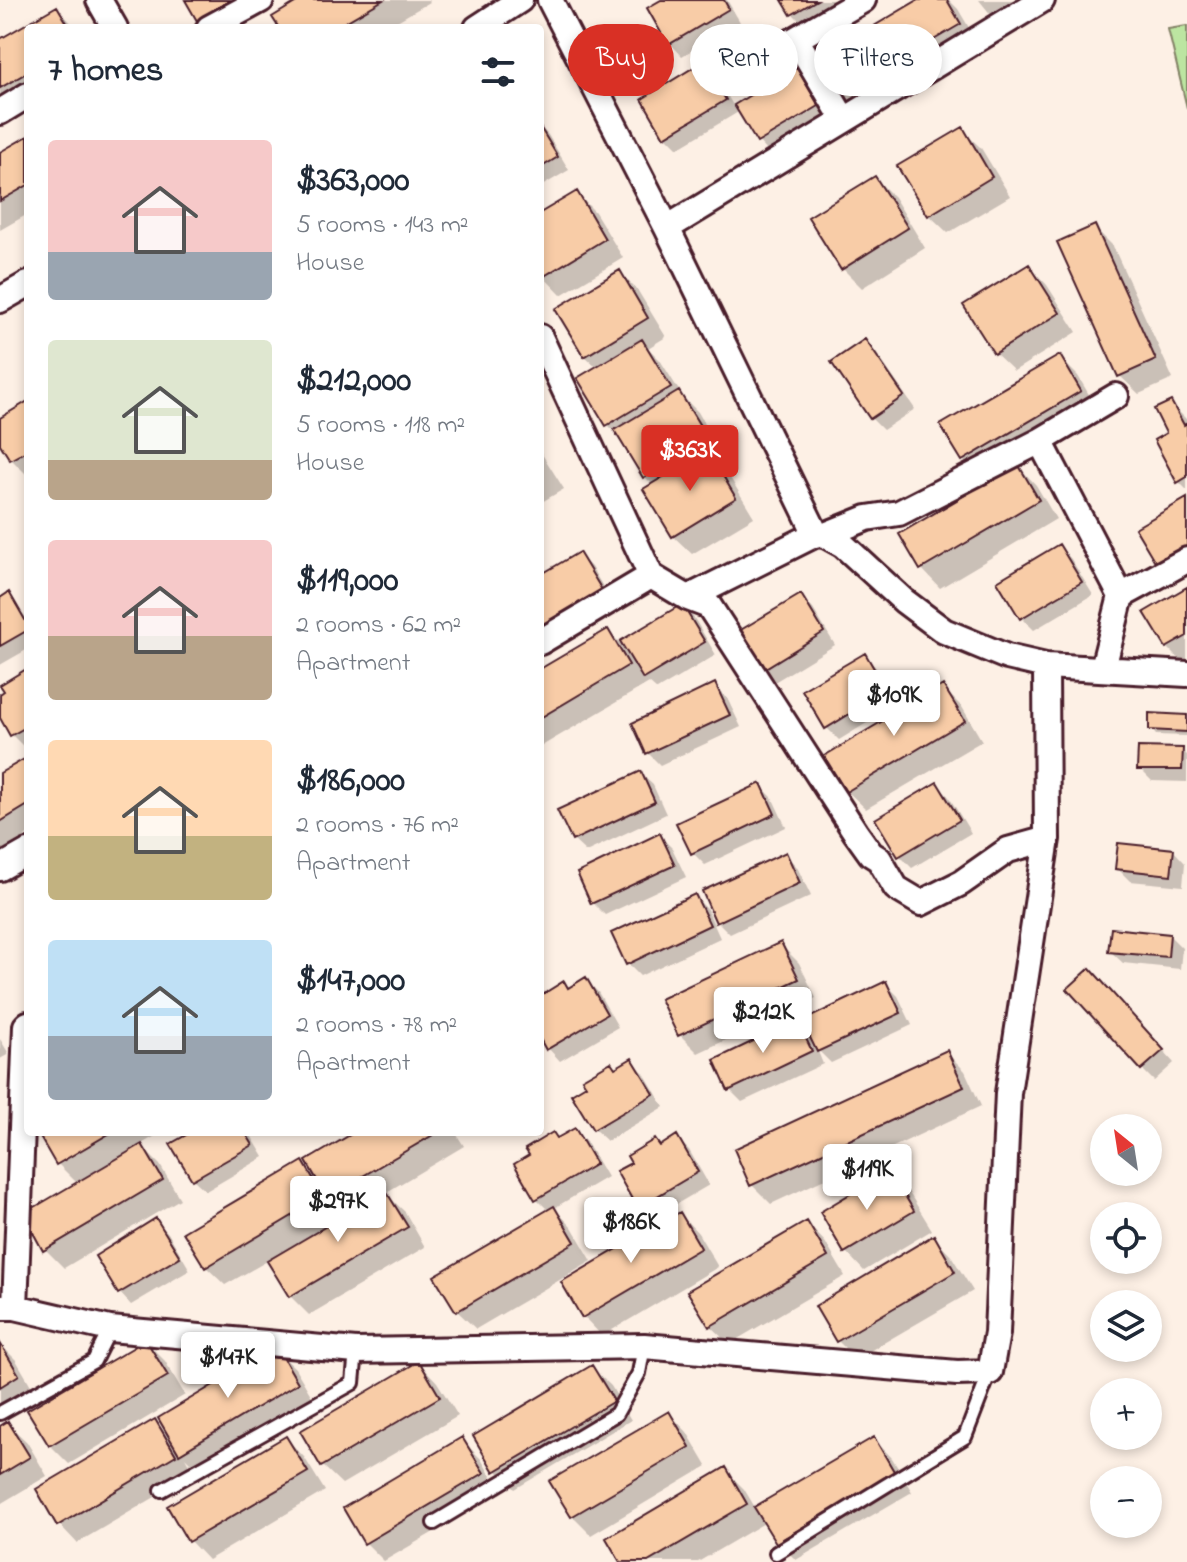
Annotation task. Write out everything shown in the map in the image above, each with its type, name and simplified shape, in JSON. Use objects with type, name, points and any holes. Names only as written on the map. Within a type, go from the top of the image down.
[{"type":"street","points":[[99,0],[113,24]]},
{"type":"street","points":[[216,24],[261,0]]},
{"type":"street","points":[[483,24],[520,0]]},
{"type":"street","points":[[550,0],[821,534],[843,545],[904,601],[944,631],[1007,657],[1046,666],[1187,674]]},
{"type":"street","points":[[798,38],[863,0]]},
{"type":"street","points":[[667,228],[1042,0]]},
{"type":"street","points":[[798,42],[844,120]]},
{"type":"street","points":[[0,112],[24,97]]},
{"type":"street","points":[[0,300],[24,286]]},
{"type":"street","points":[[544,346],[651,576],[688,598],[709,606],[856,833],[871,854],[879,859],[896,888],[921,903],[961,883],[1008,850],[1047,839]]},
{"type":"street","points":[[688,598],[821,534],[867,518],[899,513],[1040,441],[1116,396]]},
{"type":"street","points":[[1040,441],[1121,596],[1103,668]]},
{"type":"street","points":[[1121,596],[1187,560]]},
{"type":"street","points":[[544,640],[651,576]]},
{"type":"street","points":[[24,1056],[7,1307],[110,1329],[356,1351],[644,1346],[957,1373],[990,1372],[997,1333],[1008,1093],[1047,839],[1046,666]]},
{"type":"street","points":[[0,868],[24,854]]},
{"type":"lane","points":[[0,1413],[94,1361],[110,1329]]},
{"type":"lane","points":[[434,1523],[616,1414],[639,1373],[644,1346]]},
{"type":"lane","points":[[162,1490],[353,1383],[356,1351]]},
{"type":"lane","points":[[776,1553],[965,1437],[990,1372]]},
{"type":"green space","points":[[1187,26],[1187,108],[1168,29]]},
{"type":"building","points":[[185,0],[233,0],[197,21]]},
{"type":"building","points":[[300,0],[383,0],[342,24],[276,24],[272,17]]},
{"type":"building","points":[[661,0],[724,0],[729,9],[704,24],[690,24],[690,32],[674,41],[674,24],[656,24],[647,8]]},
{"type":"building","points":[[782,0],[817,0],[791,15]]},
{"type":"building","points":[[918,0],[947,0],[961,24],[942,35],[942,24],[877,24]]},
{"type":"building","points":[[57,6],[68,24],[26,24]]},
{"type":"building","points":[[24,25],[24,74],[0,88],[0,39]]},
{"type":"building","points":[[690,70],[690,96],[724,96],[726,100],[664,137],[642,99],[647,96],[674,96],[674,79]]},
{"type":"building","points":[[798,70],[819,106],[757,143],[734,105],[749,96],[798,96]]},
{"type":"building","points":[[963,127],[992,177],[928,216],[897,166]]},
{"type":"building","points":[[544,134],[558,157],[544,166]]},
{"type":"building","points":[[24,138],[24,187],[0,201],[0,152]]},
{"type":"building","points":[[875,176],[908,228],[841,270],[808,217]]},
{"type":"building","points":[[577,191],[605,239],[544,276],[544,211]]},
{"type":"building","points":[[1095,225],[1156,360],[1118,377],[1057,242]]},
{"type":"building","points":[[1029,264],[1060,313],[994,354],[963,305]]},
{"type":"building","points":[[620,270],[648,318],[584,357],[555,309]]},
{"type":"building","points":[[642,339],[671,387],[606,426],[577,378]]},
{"type":"building","points":[[865,339],[904,396],[870,419],[831,362]]},
{"type":"building","points":[[1060,355],[1081,391],[962,461],[940,425]]},
{"type":"building","points":[[679,391],[708,439],[643,478],[614,430]]},
{"type":"building","points":[[1171,401],[1184,425],[1187,423],[1187,477],[1177,483],[1154,440],[1166,433],[1154,409]]},
{"type":"building","points":[[24,403],[24,452],[10,460],[0,444],[0,418]]},
{"type":"building","points":[[708,450],[736,498],[672,537],[643,489]]},
{"type":"building","points":[[1018,464],[1039,500],[920,570],[899,534]]},
{"type":"building","points":[[1187,498],[1187,547],[1157,565],[1135,528]]},
{"type":"building","points":[[1059,544],[1082,582],[1020,619],[997,581]]},
{"type":"building","points":[[579,552],[602,590],[544,625],[544,573]]},
{"type":"building","points":[[1187,587],[1187,636],[1166,648],[1144,612]]},
{"type":"building","points":[[9,592],[24,618],[24,632],[0,646],[0,598]]},
{"type":"building","points":[[801,594],[824,632],[762,670],[739,631]]},
{"type":"building","points":[[682,604],[705,642],[643,679],[620,641]]},
{"type":"building","points":[[608,629],[629,665],[544,716],[544,667]]},
{"type":"building","points":[[865,653],[887,691],[825,729],[802,690]]},
{"type":"building","points":[[24,670],[24,728],[10,736],[0,718],[0,694],[4,691],[0,685]]},
{"type":"building","points":[[715,683],[730,715],[646,754],[632,723]]},
{"type":"building","points":[[943,685],[965,721],[846,792],[824,756]]},
{"type":"building","points":[[1149,713],[1187,715],[1187,732],[1149,730]]},
{"type":"building","points":[[1138,747],[1183,748],[1182,770],[1137,770]]},
{"type":"building","points":[[24,759],[24,807],[0,822],[0,773]]},
{"type":"building","points":[[641,771],[655,802],[572,841],[557,810]]},
{"type":"building","points":[[937,782],[960,820],[898,857],[875,819]]},
{"type":"building","points":[[761,783],[775,814],[691,854],[676,823]]},
{"type":"building","points":[[660,833],[675,865],[591,904],[577,873]]},
{"type":"building","points":[[1118,843],[1174,849],[1171,875],[1115,869]]},
{"type":"building","points":[[786,852],[800,883],[716,923],[702,891]]},
{"type":"building","points":[[695,894],[710,925],[626,965],[611,933]]},
{"type":"building","points":[[1111,928],[1170,934],[1168,957],[1108,952]]},
{"type":"building","points":[[781,942],[799,979],[678,1036],[660,999]]},
{"type":"building","points":[[1090,968],[1164,1050],[1141,1070],[1067,989]]},
{"type":"building","points":[[586,977],[607,1014],[546,1050],[544,994],[564,981],[568,988]]},
{"type":"building","points":[[886,981],[901,1013],[817,1052],[802,1021]]},
{"type":"building","points":[[797,1020],[812,1051],[728,1091],[714,1060]]},
{"type":"building","points":[[947,1050],[964,1087],[750,1186],[734,1149]]},
{"type":"building","points":[[632,1058],[654,1094],[593,1130],[571,1094],[586,1085],[582,1079],[611,1062],[615,1068]]},
{"type":"building","points":[[575,1128],[596,1164],[535,1200],[514,1164],[529,1155],[525,1149],[553,1132],[557,1138]]},
{"type":"building","points":[[677,1135],[698,1172],[637,1208],[616,1171],[631,1163],[627,1156],[655,1139],[660,1146]]},
{"type":"building","points":[[39,1136],[105,1136],[56,1165]]},
{"type":"building","points":[[184,1136],[247,1136],[253,1145],[192,1180],[170,1144]]},
{"type":"building","points":[[348,1136],[431,1136],[327,1197],[306,1161]]},
{"type":"building","points":[[142,1144],[163,1180],[43,1251],[23,1214]]},
{"type":"building","points":[[303,1161],[324,1197],[205,1268],[183,1232]]},
{"type":"building","points":[[890,1170],[914,1211],[844,1253],[820,1212]]},
{"type":"building","points":[[386,1191],[408,1227],[289,1297],[267,1261]]},
{"type":"building","points":[[554,1206],[575,1242],[456,1312],[434,1276]]},
{"type":"building","points":[[680,1212],[701,1248],[582,1318],[561,1282]]},
{"type":"building","points":[[156,1218],[180,1257],[118,1294],[95,1256]]},
{"type":"building","points":[[807,1221],[828,1257],[709,1327],[687,1291]]},
{"type":"building","points":[[934,1235],[955,1272],[836,1342],[815,1306]]},
{"type":"building","points":[[146,1340],[168,1376],[49,1446],[27,1410]]},
{"type":"building","points":[[0,1343],[19,1375],[0,1387]]},
{"type":"building","points":[[277,1347],[298,1383],[179,1454],[158,1418]]},
{"type":"building","points":[[419,1361],[440,1397],[321,1467],[300,1431]]},
{"type":"building","points":[[592,1365],[614,1401],[494,1472],[473,1436]]},
{"type":"building","points":[[669,1411],[690,1447],[571,1517],[549,1481]]},
{"type":"building","points":[[155,1419],[176,1455],[57,1526],[36,1489]]},
{"type":"building","points":[[8,1421],[30,1457],[0,1475],[0,1426]]},
{"type":"building","points":[[286,1436],[308,1472],[188,1542],[167,1506]]},
{"type":"building","points":[[462,1437],[484,1473],[364,1544],[343,1508]]},
{"type":"building","points":[[874,1437],[895,1473],[776,1543],[754,1507]]},
{"type":"building","points":[[726,1467],[747,1504],[648,1562],[620,1562],[606,1538]]}]
